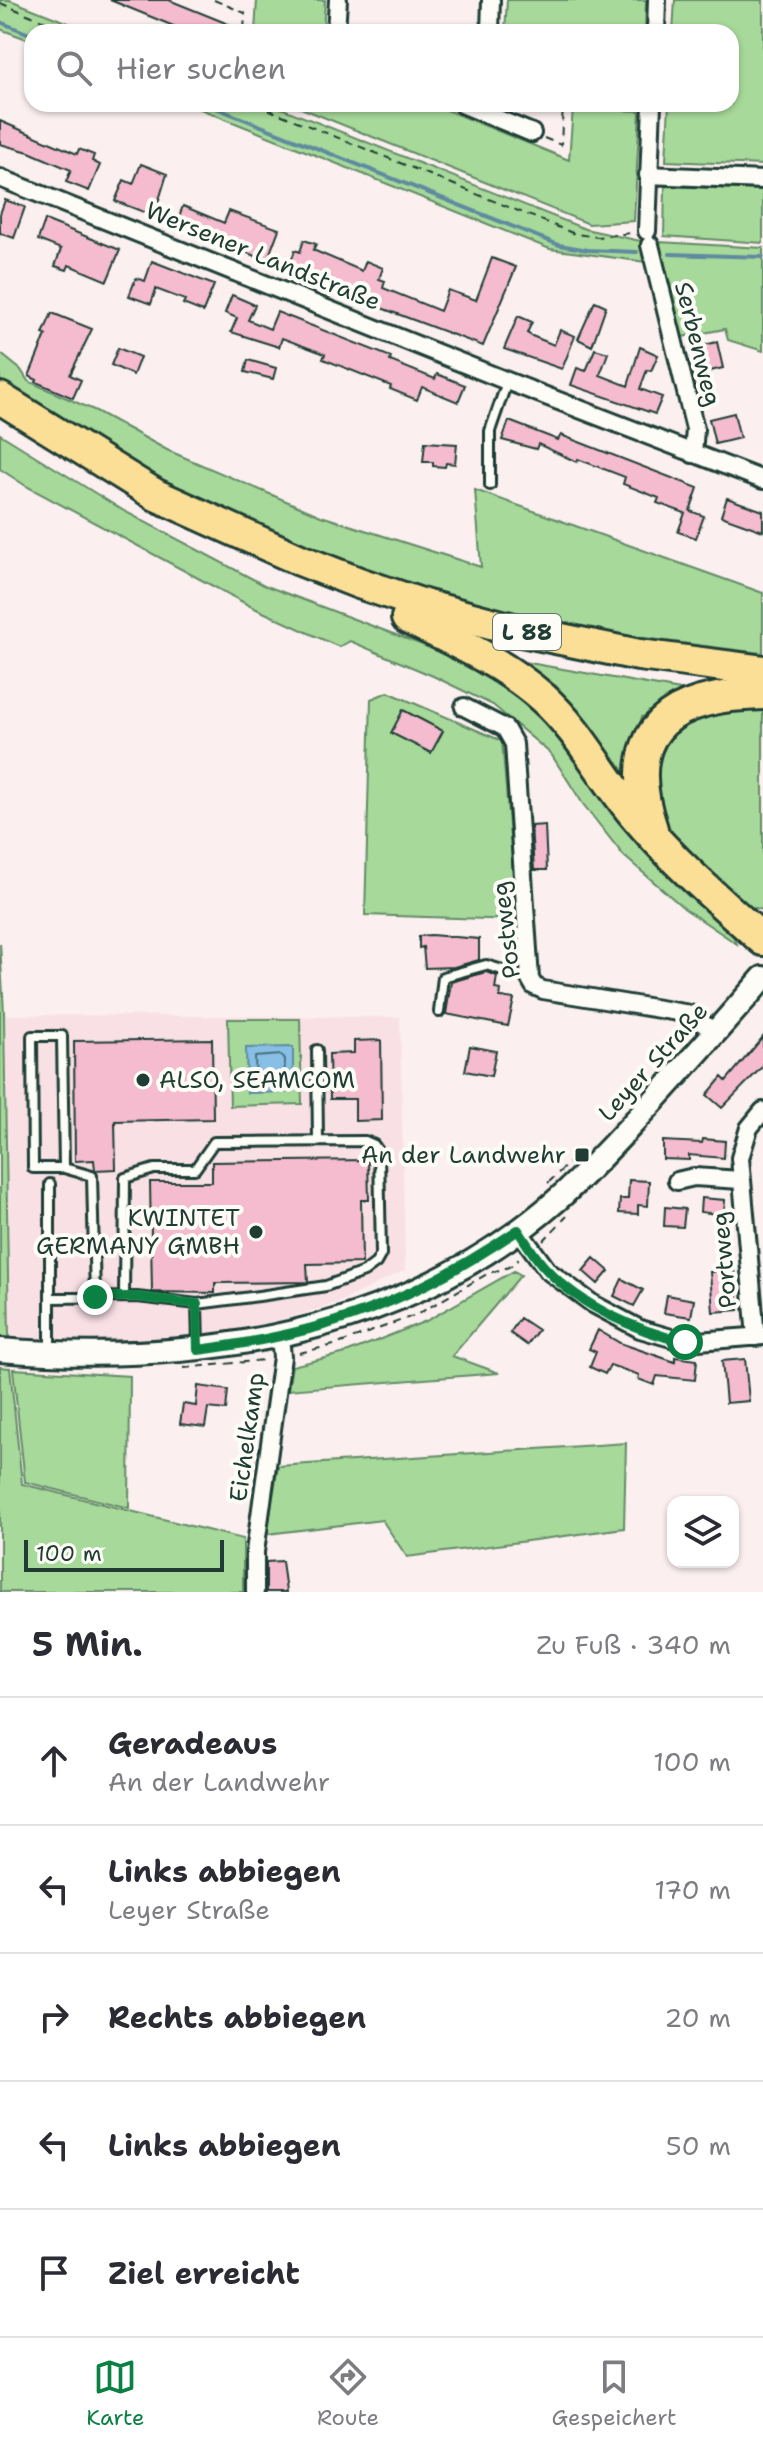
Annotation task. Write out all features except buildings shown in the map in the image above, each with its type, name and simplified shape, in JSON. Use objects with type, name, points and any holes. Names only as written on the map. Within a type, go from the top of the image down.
[{"type":"highway","name":"L 88","points":[[0,398],[156,495],[359,583],[427,606],[517,630],[639,655],[763,671]]},
{"type":"highway","name":"L 88","points":[[0,419],[147,508],[275,569],[407,618],[538,653],[638,673],[763,692]]},
{"type":"highway","points":[[407,618],[490,660],[544,698],[671,858],[756,928]]},
{"type":"highway","points":[[655,839],[643,804],[641,771],[647,743],[661,723],[683,709],[712,699],[763,692]]},
{"type":"street","points":[[336,24],[338,0]]},
{"type":"street","points":[[490,24],[491,0]]},
{"type":"street","points":[[656,24],[657,0]]},
{"type":"street","points":[[492,112],[532,133]]},
{"type":"street","name":"Serbenweg","points":[[652,112],[648,238],[695,429],[693,454]]},
{"type":"street","points":[[648,175],[763,180]]},
{"type":"street","name":"Wersener Landstraße","points":[[0,178],[763,480]]},
{"type":"street","name":"Postweg","points":[[464,707],[505,728],[514,744],[530,979],[534,986],[690,1014],[716,1033]]},
{"type":"street","name":"Leyer Straße","points":[[0,1350],[101,1356],[184,1354],[280,1337],[377,1308],[438,1280],[518,1230],[592,1168],[763,978]]},
{"type":"street","name":"Portweg","points":[[759,1336],[741,1180],[743,1142],[749,1128],[763,1111]]},
{"type":"street","name":"Portweg","points":[[677,1181],[694,1177],[741,1180]]},
{"type":"street","points":[[518,1230],[548,1271],[593,1304],[640,1329],[685,1342],[759,1336]]},
{"type":"street","name":"Eichelkamp","points":[[255,1592],[255,1552],[282,1357],[280,1337]]},
{"type":"lane","points":[[490,485],[490,431],[507,381]]},
{"type":"lane","points":[[439,1012],[443,977],[486,965],[530,979]]},
{"type":"lane","points":[[64,1168],[62,1036],[32,1036],[33,1168],[64,1168],[92,1176],[95,1297]]},
{"type":"lane","points":[[317,1050],[318,1141]]},
{"type":"lane","points":[[50,1298],[124,1297],[197,1304],[326,1286],[364,1272],[376,1263],[381,1254],[379,1152],[374,1145],[365,1141],[214,1142],[195,1169],[154,1169],[125,1178],[124,1297]]},
{"type":"lane","points":[[50,1184],[50,1354]]},
{"type":"lane","points":[[184,1354],[197,1304]]},
{"type":"path","points":[[214,0],[245,13],[244,24]]},
{"type":"path","points":[[0,3],[52,24]]},
{"type":"path","points":[[275,112],[575,234],[648,238]]},
{"type":"path","points":[[532,133],[561,145],[563,112]]},
{"type":"path","points":[[545,1186],[578,1154]]},
{"type":"shaded area","points":[[6,1015],[400,1017],[405,1270],[340,1302],[274,1322],[196,1335],[108,1340],[10,1337]]},
{"type":"green space","points":[[0,0],[10,0],[71,24],[24,24],[24,38],[0,29]]},
{"type":"green space","points":[[257,0],[325,0],[324,24],[256,24]]},
{"type":"green space","points":[[507,0],[646,0],[645,24],[506,24]]},
{"type":"green space","points":[[675,0],[763,0],[763,165],[666,161],[669,112],[739,112],[739,24],[674,24]]},
{"type":"green space","points":[[208,112],[291,112],[585,229],[641,241],[646,262],[550,249]]},
{"type":"green space","points":[[311,112],[452,112],[569,160],[573,112],[640,112],[634,221],[589,224]]},
{"type":"green space","points":[[665,186],[763,190],[763,243],[664,236]]},
{"type":"green space","points":[[659,242],[763,248],[763,351],[728,340],[725,329],[682,337]]},
{"type":"green space","points":[[0,353],[21,370],[28,381],[96,411],[167,450],[321,516],[481,567],[475,490],[763,593],[763,653],[552,622],[434,592],[338,559],[198,497],[94,442],[0,383]]},
{"type":"green space","points":[[0,434],[124,511],[264,585],[441,652],[503,686],[560,735],[731,931],[737,944],[685,909],[624,856],[583,804],[551,754],[493,705],[350,641],[339,647],[252,607],[26,486],[0,469]]},
{"type":"green space","points":[[507,659],[697,693],[642,717],[625,772],[556,686]]},
{"type":"green space","points":[[388,692],[502,741],[517,920],[365,915],[371,699]]},
{"type":"green space","points":[[763,710],[763,910],[739,904],[664,827],[653,790],[656,754],[674,731],[704,715]]},
{"type":"green space","points":[[0,943],[4,1013],[9,1338],[0,1337]]},
{"type":"green space","points":[[228,1019],[300,1019],[302,1104],[230,1106]]},
{"type":"green space","points":[[514,1271],[521,1275],[452,1356],[499,1373],[288,1390],[292,1366],[346,1353],[426,1321]]},
{"type":"green space","points":[[0,1367],[10,1368],[22,1484],[243,1539],[243,1592],[0,1592]]},
{"type":"green space","points":[[13,1369],[130,1376],[129,1508],[25,1482]]},
{"type":"green space","points":[[626,1443],[624,1528],[407,1557],[382,1520],[267,1534],[278,1466]]},
{"type":"water","points":[[293,1047],[293,1092],[247,1093],[246,1048]]},
{"type":"waterway","points":[[0,22],[24,32]]},
{"type":"waterway","points":[[226,112],[559,245],[637,252]]},
{"type":"waterway","points":[[670,254],[763,257]]},
{"type":"place","name":"ALSO, SEAMCOM","points":[[143,1080]]},
{"type":"place","name":"An der Landwehr","points":[[582,1155]]},
{"type":"place","name":"KWINTET GERMANY GMBH","points":[[256,1232]]},
{"type":"route","points":[[95,1297],[137,1297],[197,1304],[198,1350],[243,1344],[323,1326],[377,1308],[438,1280],[518,1230],[548,1271],[566,1286],[640,1329],[685,1342]]}]
